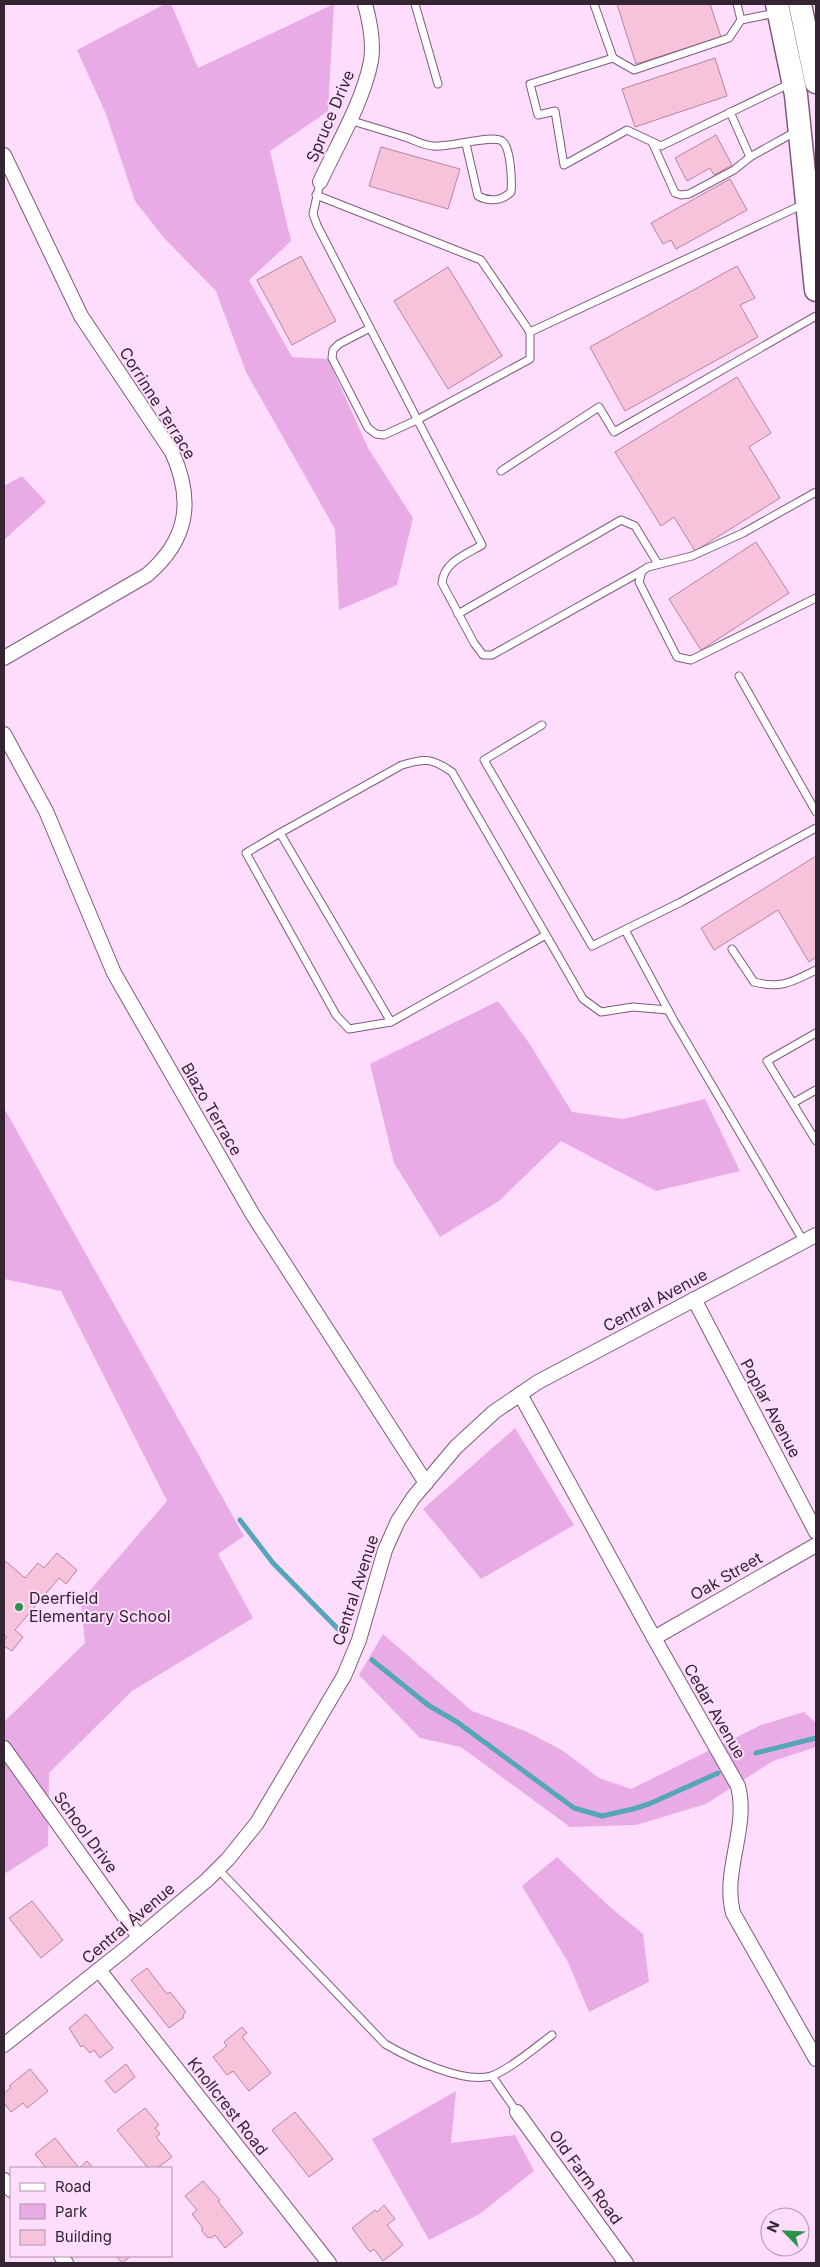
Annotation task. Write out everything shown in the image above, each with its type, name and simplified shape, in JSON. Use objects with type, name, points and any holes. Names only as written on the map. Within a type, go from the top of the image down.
[{"type":"highway","points":[[800,4],[816,82]]},
{"type":"highway","points":[[778,8],[793,81],[800,130],[816,290]]},
{"type":"street","name":"Spruce Drive","points":[[318,188],[364,87],[371,60],[371,29],[365,4]]},
{"type":"street","name":"Corrinne Terrace","points":[[4,155],[81,316],[172,452],[182,473],[185,492],[185,511],[181,530],[161,563],[146,575],[4,658]]},
{"type":"street","name":"Blazo Terrace","points":[[4,734],[46,811],[114,973],[253,1215],[426,1483]]},
{"type":"street","name":"Central Avenue","points":[[4,2045],[99,1970],[218,1869],[258,1823],[344,1676],[359,1640],[384,1550],[398,1521],[456,1447],[494,1412],[538,1382],[816,1235]]},
{"type":"street","name":"Poplar Avenue","points":[[694,1299],[816,1532]]},
{"type":"street","name":"Cedar Avenue","points":[[520,1394],[738,1786],[741,1799],[741,1814],[729,1886],[733,1913],[816,2058]]},
{"type":"street","name":"Oak Street","points":[[654,1638],[816,1545]]},
{"type":"street","name":"School Drive","points":[[4,1748],[139,1937]]},
{"type":"street","name":"Knollcrest Road","points":[[99,1970],[329,2263]]},
{"type":"street","name":"Old Farm Road","points":[[517,2112],[626,2263]]},
{"type":"lane","points":[[415,4],[438,84]]},
{"type":"lane","points":[[594,4],[613,58],[634,70],[729,38],[741,20],[778,8]]},
{"type":"lane","points":[[737,4],[741,20]]},
{"type":"lane","points":[[613,58],[530,84],[538,115],[555,111],[564,165],[627,130],[661,146],[793,81]]},
{"type":"lane","points":[[730,112],[750,156]]},
{"type":"lane","points":[[349,120],[434,146],[466,144],[495,138],[502,141],[507,148],[512,192],[504,198],[484,199],[478,196],[466,144]]},
{"type":"lane","points":[[652,142],[675,193],[681,195],[689,194],[734,170],[750,156],[800,130]]},
{"type":"lane","points":[[370,328],[340,344],[333,350],[332,358],[368,428],[376,434],[384,435],[418,420],[530,359],[530,332],[481,260],[318,188],[313,214],[317,225],[418,420],[482,545],[451,563],[443,574],[442,583],[483,655],[492,655],[642,571],[658,564],[692,556],[743,533],[816,492]]},
{"type":"lane","points":[[530,332],[807,202]]},
{"type":"lane","points":[[501,471],[598,407],[614,432],[816,316]]},
{"type":"lane","points":[[458,614],[621,520],[635,526],[658,564]]},
{"type":"lane","points":[[642,571],[639,582],[677,657],[683,659],[691,660],[816,598]]},
{"type":"lane","points":[[739,676],[816,812]]},
{"type":"lane","points":[[542,725],[484,760],[592,946],[681,902],[816,828]]},
{"type":"lane","points":[[544,936],[391,1022],[349,1029],[336,1015],[246,853],[402,765],[421,759],[436,761],[452,772],[544,936],[583,999],[601,1012],[633,1007],[668,1010]]},
{"type":"lane","points":[[280,833],[391,1022]]},
{"type":"lane","points":[[625,930],[668,1010],[804,1242]]},
{"type":"lane","points":[[732,949],[754,982],[770,986],[788,984],[816,970]]},
{"type":"lane","points":[[816,1033],[767,1060],[816,1141]]},
{"type":"lane","points":[[793,1103],[816,1090]]},
{"type":"lane","points":[[218,1869],[385,2044],[436,2068],[470,2077],[492,2076],[552,2035]]},
{"type":"lane","points":[[492,2076],[517,2112]]},
{"type":"green space","points":[[165,4],[171,4],[198,68],[334,4],[328,111],[270,151],[291,241],[249,280],[292,357],[328,359],[368,448],[413,518],[397,585],[339,610],[335,529],[246,372],[216,291],[165,239],[135,201],[106,114],[77,50]]},
{"type":"green space","points":[[22,476],[46,502],[4,540],[4,486]]},
{"type":"green space","points":[[498,1001],[529,1043],[572,1112],[623,1119],[705,1099],[740,1171],[656,1191],[561,1141],[499,1201],[440,1237],[394,1163],[370,1064]]},
{"type":"green space","points":[[4,1108],[244,1536],[218,1554],[253,1618],[132,1691],[49,1773],[48,1846],[4,1874],[4,1722],[85,1643],[81,1601],[167,1501],[61,1291],[4,1279]]},
{"type":"green space","points":[[515,1428],[574,1525],[481,1579],[423,1509]]},
{"type":"green space","points":[[383,1634],[472,1711],[525,1731],[562,1750],[599,1778],[631,1789],[761,1725],[804,1712],[816,1723],[816,1747],[773,1761],[706,1804],[636,1825],[570,1827],[461,1747],[420,1738],[359,1675]]},
{"type":"green space","points":[[557,1857],[610,1907],[643,1934],[649,1982],[589,2012],[568,1962],[522,1886]]},
{"type":"green space","points":[[456,2091],[451,2143],[515,2135],[534,2171],[481,2213],[429,2240],[372,2139]]},
{"type":"building","points":[[617,4],[710,4],[721,37],[636,64]]},
{"type":"building","points":[[715,58],[727,96],[635,127],[622,89]]},
{"type":"building","points":[[716,135],[732,165],[714,175],[710,168],[687,181],[675,158]]},
{"type":"building","points":[[381,147],[460,169],[448,209],[369,186]]},
{"type":"building","points":[[730,179],[747,210],[676,249],[671,240],[663,244],[651,223]]},
{"type":"building","points":[[301,256],[336,321],[292,345],[257,280]]},
{"type":"building","points":[[737,266],[755,298],[740,305],[758,337],[625,411],[590,347]]},
{"type":"building","points":[[448,267],[502,356],[448,389],[394,301]]},
{"type":"building","points":[[737,377],[771,433],[749,447],[780,498],[695,551],[674,517],[661,526],[615,452]]},
{"type":"building","points":[[756,542],[789,593],[701,650],[669,599]]},
{"type":"building","points":[[816,856],[816,957],[809,962],[778,910],[714,950],[701,928]]},
{"type":"building","name":"Deerfield Elementary School","points":[[57,1553],[77,1570],[66,1584],[59,1578],[15,1630],[23,1637],[12,1651],[4,1646],[4,1641],[7,1637],[4,1635],[4,1560],[25,1578],[38,1563],[44,1568]]},
{"type":"building","points":[[32,1901],[63,1940],[41,1958],[9,1918]]},
{"type":"building","points":[[147,1968],[167,1994],[170,1992],[186,2012],[183,2015],[184,2017],[169,2028],[131,1980]]},
{"type":"building","points":[[86,2014],[113,2048],[100,2058],[94,2050],[90,2053],[83,2045],[81,2047],[69,2028]]},
{"type":"building","points":[[242,2027],[247,2033],[242,2037],[271,2073],[249,2091],[233,2071],[227,2075],[213,2057],[227,2046],[224,2042]]},
{"type":"building","points":[[126,2064],[135,2077],[115,2093],[105,2081]]},
{"type":"building","points":[[30,2069],[48,2091],[27,2108],[23,2103],[11,2112],[4,2103],[4,2093],[11,2088],[9,2086]]},
{"type":"building","points":[[145,2108],[159,2125],[155,2128],[160,2134],[156,2137],[172,2157],[158,2167],[147,2167],[117,2130]]},
{"type":"building","points":[[295,2112],[333,2159],[309,2177],[272,2130]]},
{"type":"building","points":[[55,2138],[78,2167],[45,2167],[35,2154]]},
{"type":"building","points":[[87,2161],[92,2167],[80,2167]]},
{"type":"building","points":[[203,2181],[220,2200],[218,2201],[243,2233],[225,2248],[215,2235],[211,2238],[207,2237],[202,2231],[202,2227],[192,2214],[197,2210],[185,2196]]},
{"type":"building","points":[[384,2205],[395,2219],[387,2225],[403,2245],[383,2261],[374,2249],[370,2252],[352,2228],[375,2210],[377,2212]]},
{"type":"building","points":[[117,2257],[130,2257],[122,2263]]},
{"type":"waterway","points":[[240,1520],[273,1563],[338,1629]]},
{"type":"waterway","points":[[372,1660],[428,1705],[457,1722],[574,1808],[602,1816],[633,1809],[649,1804],[718,1773]]},
{"type":"waterway","points":[[756,1753],[816,1738]]},
{"type":"place","name":"Deerfield Elementary School","points":[[19,1607]]}]
